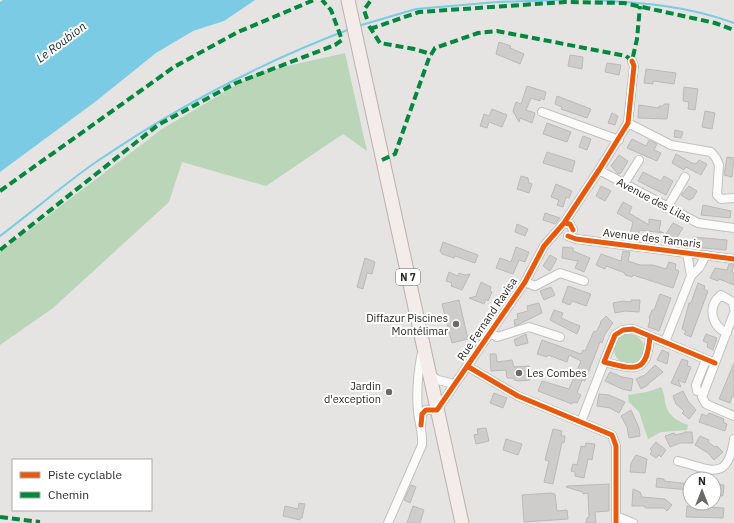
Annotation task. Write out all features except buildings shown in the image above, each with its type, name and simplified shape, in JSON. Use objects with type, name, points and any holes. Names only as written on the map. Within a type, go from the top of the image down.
[{"type":"main road","name":"N 7","points":[[348,0],[462,523]]},
{"type":"street","points":[[566,229],[569,214],[619,140],[628,123],[634,66],[632,61]]},
{"type":"street","points":[[542,112],[619,140]]},
{"type":"street","points":[[628,123],[671,145],[711,152],[719,165],[717,195],[721,199],[734,198]]},
{"type":"street","points":[[624,184],[639,160]]},
{"type":"street","name":"Avenue des Lilas","points":[[599,170],[667,208],[698,223],[734,228]]},
{"type":"street","points":[[667,208],[685,177]]},
{"type":"street","name":"Rue Fernand Ravisa","points":[[437,410],[525,282],[550,238],[566,229]]},
{"type":"street","name":"Avenue des Tamaris","points":[[566,229],[576,239],[734,259]]},
{"type":"street","points":[[688,253],[691,276]]},
{"type":"street","points":[[664,342],[691,276],[699,268],[706,255]]},
{"type":"street","points":[[525,282],[535,286],[560,273],[584,281]]},
{"type":"street","points":[[727,333],[717,327],[712,313],[717,298],[721,295],[733,302],[734,308]]},
{"type":"street","points":[[734,313],[702,397],[706,404],[734,416]]},
{"type":"street","points":[[491,333],[497,337],[529,327],[560,338]]},
{"type":"street","points":[[581,422],[615,335],[623,330],[633,329],[715,363]]},
{"type":"street","points":[[604,362],[616,366],[632,368],[641,365],[647,358],[650,336]]},
{"type":"street","points":[[610,347],[616,366]]},
{"type":"street","points":[[388,523],[422,445],[423,434],[417,398],[418,375],[423,348]]},
{"type":"street","points":[[703,393],[697,391],[696,385],[706,360]]},
{"type":"street","points":[[468,366],[518,396],[612,435],[616,446],[617,520],[634,523]]},
{"type":"street","points":[[429,373],[438,380],[454,384]]},
{"type":"street","points":[[421,425],[422,414],[426,410],[437,410]]},
{"type":"street","points":[[678,461],[712,470],[720,469],[726,466],[730,458],[734,439]]},
{"type":"green space","points":[[345,53],[367,151],[343,134],[266,186],[182,162],[169,202],[53,308],[0,345],[0,252],[162,129],[257,73]]},
{"type":"green space","points":[[629,334],[640,338],[644,349],[640,360],[629,364],[618,360],[614,349],[618,338]]},
{"type":"green space","points":[[661,387],[668,411],[680,422],[688,425],[687,430],[661,432],[648,439],[639,412],[629,402],[628,395],[647,392]]},
{"type":"water","name":"Le Roubion","points":[[3,0],[255,0],[224,21],[193,31],[156,53],[95,102],[0,172],[0,2]]},
{"type":"waterway","points":[[358,26],[416,9],[497,2],[558,0]]},
{"type":"waterway","points":[[596,0],[666,6],[717,17],[734,23]]},
{"type":"waterway","points":[[0,236],[96,162],[156,123],[251,72],[316,42],[350,29]]},
{"type":"marked path","points":[[0,191],[174,67],[238,32],[314,0]]},
{"type":"marked path","points":[[0,250],[158,125],[236,83],[335,45],[342,40],[331,10],[322,0]]},
{"type":"marked path","points":[[367,19],[364,10],[371,0]]},
{"type":"marked path","points":[[370,29],[419,12],[565,2],[624,3],[715,23],[734,30]]},
{"type":"marked path","points":[[382,160],[395,154],[429,58],[435,48],[478,33],[497,31],[626,56],[632,61],[637,39],[640,6]]},
{"type":"marked path","points":[[369,26],[380,43],[414,49],[431,54]]},
{"type":"marked path","points":[[0,517],[40,522]]},
{"type":"cycle path","points":[[564,223],[628,123],[634,66],[632,61]]},
{"type":"cycle path","points":[[421,425],[422,414],[426,410],[437,410],[525,282],[544,246],[564,223],[570,224],[573,230]]},
{"type":"cycle path","points":[[568,236],[576,239],[734,259]]},
{"type":"cycle path","points":[[650,336],[648,348],[646,357],[643,363],[638,366],[624,367],[604,362],[615,335],[623,330],[633,329],[715,363]]},
{"type":"cycle path","points":[[467,366],[518,396],[612,435],[616,446],[616,523]]},
{"type":"place","name":"Diffazur Piscines Montélimar","points":[[456,324]]},
{"type":"place","name":"Les Combes","points":[[519,373]]},
{"type":"place","name":"Jardin d'exception","points":[[389,392]]}]
